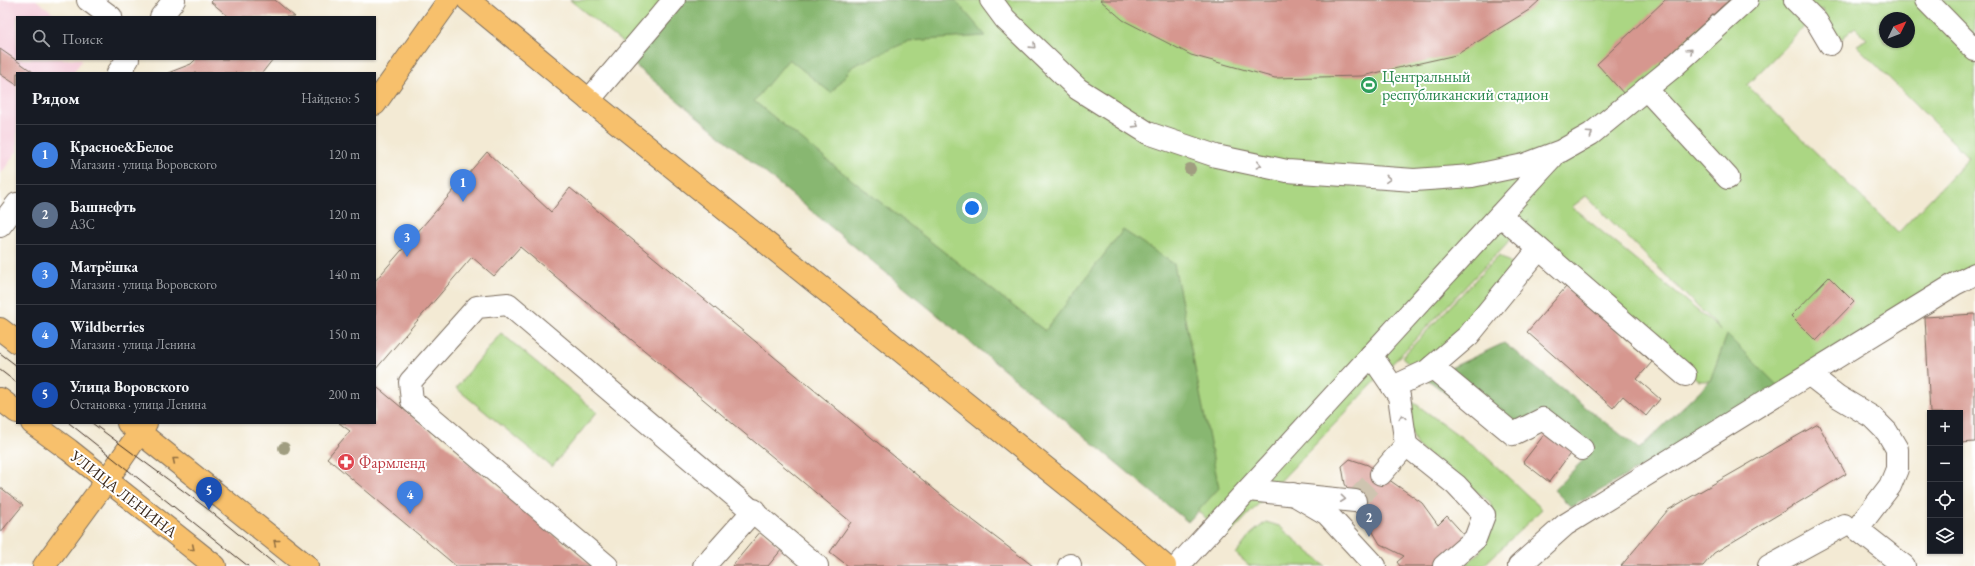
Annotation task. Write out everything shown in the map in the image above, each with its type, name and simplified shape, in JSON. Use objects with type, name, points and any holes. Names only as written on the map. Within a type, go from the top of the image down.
[{"type":"main road","points":[[376,103],[449,0]]},
{"type":"main road","points":[[468,0],[589,100],[1128,534],[1165,566]]},
{"type":"main road","points":[[0,329],[16,341]]},
{"type":"main road","points":[[0,399],[16,411]]},
{"type":"main road","name":"УЛИЦА ЛЕНИНА","points":[[33,424],[107,480],[215,566]]},
{"type":"main road","points":[[44,566],[107,480],[138,426],[307,566]]},
{"type":"street","points":[[88,0],[110,16]]},
{"type":"street","points":[[162,16],[174,0]]},
{"type":"street","points":[[589,100],[674,0]]},
{"type":"street","points":[[991,0],[1005,19],[1078,89],[1148,133],[1216,156],[1287,171],[1414,180],[1472,176],[1524,165],[1556,153],[1591,134],[1646,89],[1747,0]]},
{"type":"street","points":[[1795,0],[1817,22],[1830,44]]},
{"type":"street","points":[[1926,0],[1975,50]]},
{"type":"street","points":[[119,72],[127,60]]},
{"type":"street","points":[[1646,89],[1728,178]]},
{"type":"street","points":[[1178,566],[1556,153]]},
{"type":"street","points":[[0,226],[16,205]]},
{"type":"street","points":[[1500,215],[1684,375]]},
{"type":"street","points":[[1393,387],[1432,367],[1469,335],[1539,249]]},
{"type":"street","points":[[1519,566],[1565,525],[1955,284],[1975,274]]},
{"type":"street","points":[[607,566],[412,401],[410,382],[477,307],[508,304],[754,510],[817,566]]},
{"type":"street","points":[[1372,355],[1399,396],[1406,445],[1456,485],[1484,515],[1475,538],[1444,566]]},
{"type":"street","points":[[1432,367],[1513,434],[1543,419],[1582,449]]},
{"type":"street","points":[[1810,375],[1837,396],[1854,404],[1872,417],[1887,432],[1897,450],[1897,468],[1890,486],[1857,529],[1904,566]]},
{"type":"street","points":[[1381,474],[1406,445]]},
{"type":"street","points":[[1248,490],[1355,501]]},
{"type":"street","points":[[1293,494],[1328,514],[1376,566]]},
{"type":"street","points":[[704,566],[754,510]]},
{"type":"street","points":[[1769,566],[1844,524]]},
{"type":"shaded area","points":[[0,0],[36,0],[58,16],[16,16],[16,60],[82,60],[74,72],[16,72],[16,152],[0,175]]},
{"type":"green space","points":[[570,0],[1975,0],[1975,268],[1780,388],[1727,336],[1710,381],[1699,381],[1538,245],[1525,229],[1529,220],[1228,536]],"holes":[[[1823,8],[1825,18],[1842,39],[1855,27],[1867,39],[1856,45],[1969,158],[1898,233],[1747,85]],[[1586,196],[1722,331],[1572,207]]]},
{"type":"green space","points":[[674,0],[955,0],[986,36],[909,41],[853,66],[831,93],[789,59],[754,101],[838,169],[1045,331],[1123,230],[1174,264],[1219,488],[1188,522],[625,57]]},
{"type":"green space","points":[[1499,255],[1514,265],[1464,330],[1418,371],[1402,357]]},
{"type":"green space","points":[[501,333],[597,412],[552,467],[456,388]]},
{"type":"green space","points":[[1727,335],[1780,388],[1571,507],[1554,490],[1592,451],[1543,412],[1499,434],[1427,379],[1504,343],[1639,449],[1710,381]]},
{"type":"green space","points":[[1413,402],[1480,451],[1542,509],[1483,566],[1464,566],[1479,553],[1496,521],[1490,502],[1417,446],[1410,429]]},
{"type":"green space","points":[[1266,522],[1279,526],[1325,566],[1250,566],[1236,554],[1251,534]]},
{"type":"building","points":[[213,0],[275,0],[294,16],[228,16],[211,2]]},
{"type":"building","points":[[1100,0],[1540,0],[1529,10],[1456,55],[1362,76],[1275,78],[1191,55],[1123,20]]},
{"type":"building","points":[[1665,0],[1729,0],[1625,95],[1597,64]]},
{"type":"building","points":[[0,49],[33,72],[16,72],[16,84],[0,74]]},
{"type":"building","points":[[195,60],[272,60],[263,72],[171,72],[191,64]]},
{"type":"building","points":[[487,152],[551,212],[570,188],[953,505],[1033,566],[848,566],[830,552],[851,522],[520,247],[494,276],[472,257],[376,369],[376,280]]},
{"type":"building","points":[[1829,277],[1854,302],[1816,341],[1791,316]]},
{"type":"building","points":[[1566,287],[1652,362],[1637,379],[1660,399],[1646,416],[1623,396],[1613,408],[1527,332]]},
{"type":"building","points":[[1975,314],[1975,442],[1963,443],[1963,410],[1930,410],[1925,317]]},
{"type":"building","points":[[376,387],[591,566],[456,566],[327,458],[350,431],[340,424],[376,424]]},
{"type":"building","points":[[1818,424],[1846,474],[1714,553],[1703,566],[1621,566],[1668,510]]},
{"type":"building","points":[[1547,431],[1572,451],[1549,482],[1523,462]]},
{"type":"building","points":[[1350,459],[1368,465],[1422,503],[1438,525],[1447,516],[1468,539],[1439,566],[1400,566],[1397,562],[1404,556],[1380,544],[1345,484],[1342,466]]},
{"type":"building","points":[[0,487],[23,505],[0,533]]},
{"type":"building","points":[[761,531],[782,549],[768,566],[732,566]]},
{"type":"tunnel","points":[[1355,501],[1381,474]]},
{"type":"tram line","points":[[0,353],[16,365]]},
{"type":"tram line","points":[[0,370],[16,382]]},
{"type":"tram line","points":[[70,424],[248,566]]},
{"type":"tram line","points":[[93,424],[209,510],[277,566]]},
{"type":"place","name":"Центральный республиканский стадион","points":[[1369,85]]},
{"type":"place","name":"Красное&Белое","points":[[463,202]]},
{"type":"place","name":"Матрёшка","points":[[407,257]]},
{"type":"place","name":"Фармленд","points":[[346,462]]},
{"type":"place","name":"Улица Воровского","points":[[209,510]]},
{"type":"place","name":"Wildberries","points":[[410,514]]},
{"type":"place","name":"Башнефть","points":[[1369,537]]}]
